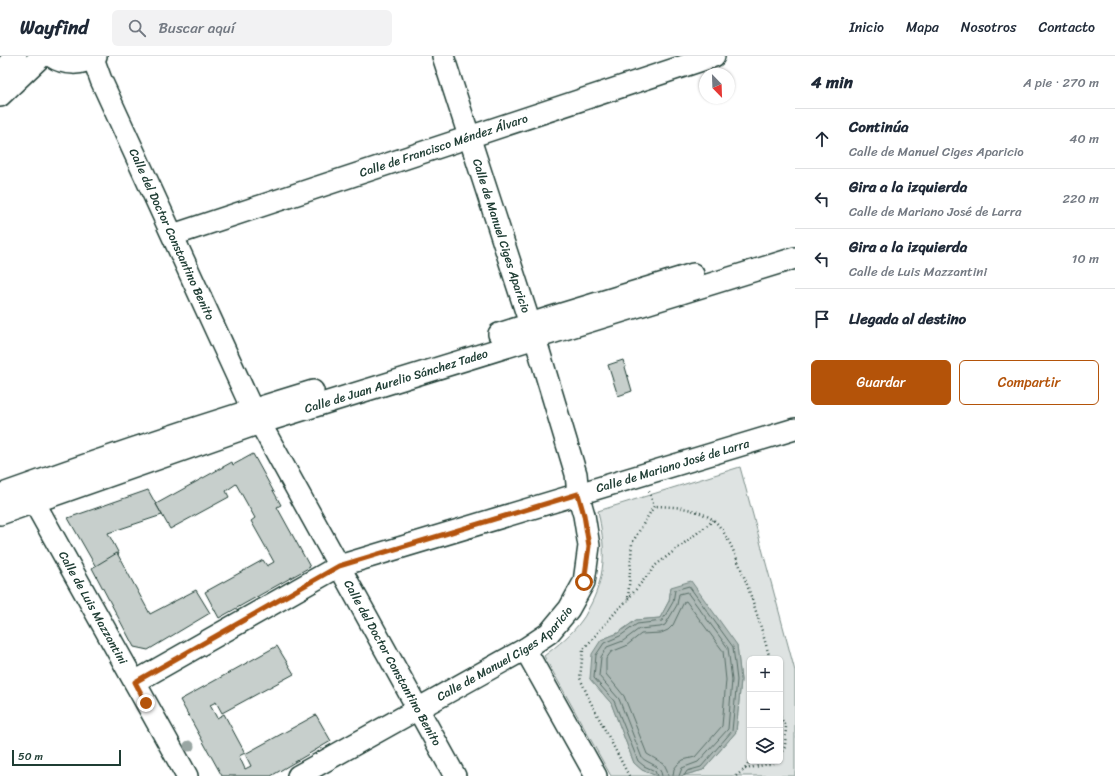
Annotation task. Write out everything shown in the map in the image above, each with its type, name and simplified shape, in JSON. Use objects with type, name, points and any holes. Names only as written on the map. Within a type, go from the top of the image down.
[{"type":"street","points":[[0,72],[16,56]]},
{"type":"street","points":[[0,96],[42,56]]},
{"type":"street","points":[[51,56],[56,60],[68,63],[81,62],[94,57]]},
{"type":"street","name":"Calle de Manuel Ciges Aparicio","points":[[298,776],[550,633],[569,609],[584,582],[589,546],[584,515],[578,494],[576,474],[533,331],[443,56]]},
{"type":"street","name":"Calle de Francisco Méndez Álvaro","points":[[173,235],[714,56]]},
{"type":"street","name":"Calle del Doctor Constantino Benito","points":[[94,57],[101,80],[256,416],[455,776]]},
{"type":"street","name":"Calle de Juan Aurelio Sánchez Tadeo","points":[[533,331],[795,243]]},
{"type":"street","name":"Calle de Juan Aurelio Sánchez Tadeo","points":[[0,495],[53,476],[256,416],[533,331],[795,258]]},
{"type":"street","name":"Calle de Juan Aurelio Sánchez Tadeo","points":[[0,514],[256,416]]},
{"type":"street","name":"Calle de Mariano José de Larra","points":[[135,682],[339,566],[795,429]]},
{"type":"street","name":"Calle de Luis Mazzantini","points":[[34,502],[187,776]]},
{"type":"street","points":[[525,648],[596,776]]},
{"type":"path","points":[[628,600],[632,543],[654,506],[688,508],[714,520],[728,538],[756,610],[769,656]]},
{"type":"path","points":[[628,776],[580,678],[583,650],[619,608],[628,600],[656,565],[714,520]]},
{"type":"path","points":[[783,722],[786,726],[785,747],[783,750]]},
{"type":"path","points":[[736,776],[745,769],[748,764]]},
{"type":"path","points":[[745,769],[768,764]]},
{"type":"shaded area","points":[[740,467],[795,671],[795,776],[681,776],[703,770],[736,732],[741,680],[737,645],[671,587],[669,601],[660,618],[636,620],[618,633],[601,640],[590,679],[611,703],[634,763],[642,770],[657,776],[611,776],[544,656],[574,630],[586,614],[591,604],[600,581],[602,569],[602,535],[598,511]]},
{"type":"water","points":[[691,581],[737,645],[741,680],[736,732],[703,770],[681,776],[657,776],[642,770],[634,763],[611,703],[590,679],[592,654],[601,640],[618,633],[636,620],[660,618],[669,601],[671,587]]},
{"type":"building","points":[[623,360],[632,391],[618,396],[608,365]]},
{"type":"building","points":[[253,454],[281,505],[277,507],[310,567],[219,618],[205,592],[263,560],[267,566],[274,562],[251,521],[255,518],[236,484],[226,491],[229,497],[170,529],[156,504],[232,462],[233,465]]},
{"type":"building","points":[[148,490],[162,515],[108,533],[119,554],[96,567],[68,518]]},
{"type":"building","points":[[117,553],[150,614],[196,590],[210,613],[148,650],[134,647],[92,568]]},
{"type":"building","points":[[277,646],[294,674],[222,713],[216,702],[210,705],[217,718],[224,714],[245,753],[239,756],[245,769],[251,766],[245,754],[316,715],[331,741],[271,776],[222,776],[180,700]]},
{"type":"route","points":[[146,703],[135,682],[339,566],[578,494],[584,515],[589,546],[584,582]]}]
